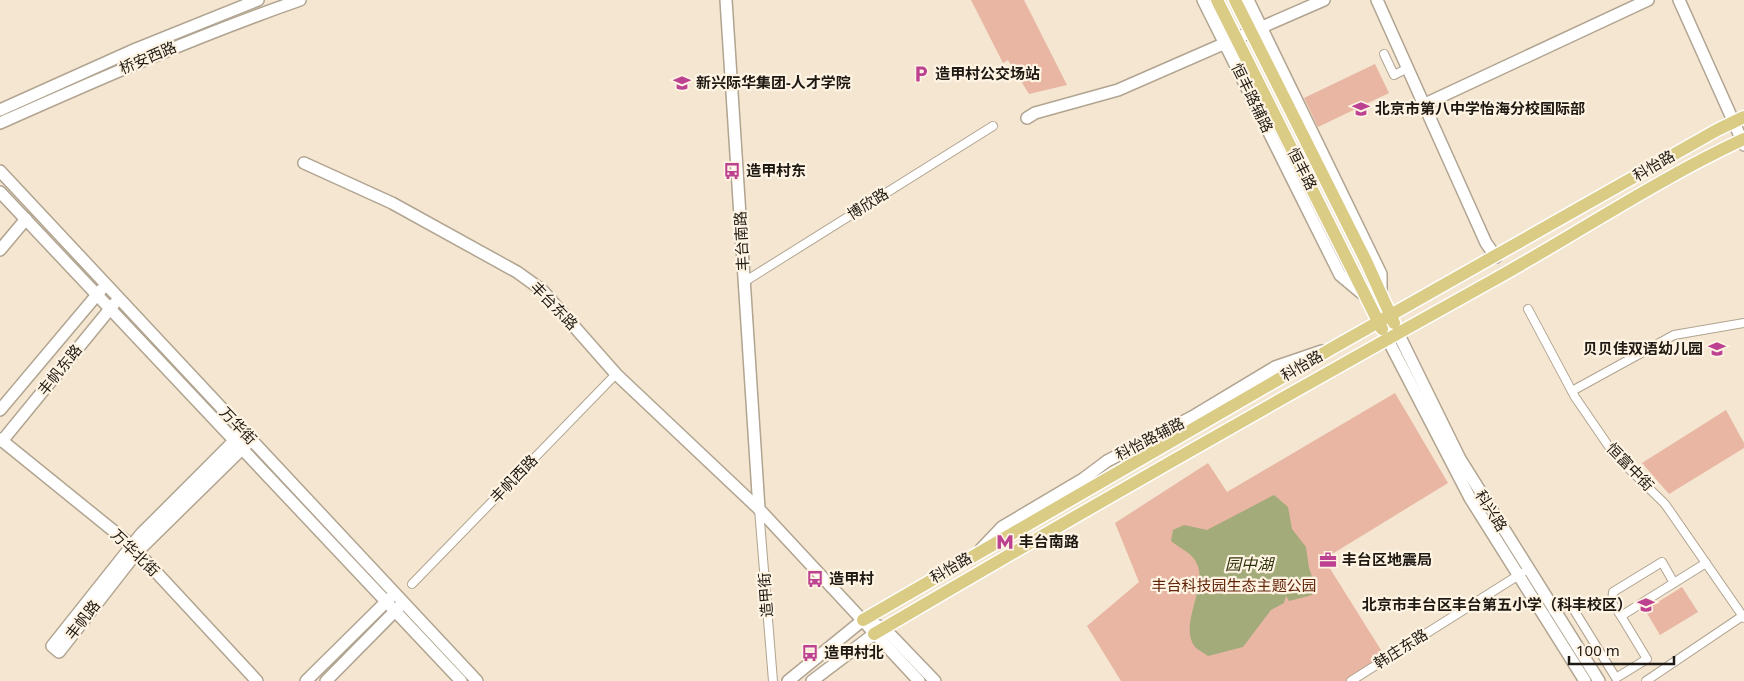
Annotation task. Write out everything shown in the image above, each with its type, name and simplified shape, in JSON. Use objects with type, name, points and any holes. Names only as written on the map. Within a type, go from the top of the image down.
[{"type":"main road","name":"恒丰路","points":[[1218,0],[1379,323],[1393,336]]},
{"type":"main road","name":"恒丰路","points":[[1235,0],[1256,30],[1381,294],[1391,316],[1393,336]]},
{"type":"main road","name":"科怡路","points":[[863,620],[1336,346],[1739,120]]},
{"type":"main road","name":"科怡路","points":[[879,631],[1141,477],[1681,172],[1743,142]]},
{"type":"street","name":"桥安西路","points":[[0,110],[136,49],[258,0]]},
{"type":"street","name":"桥安西路","points":[[0,123],[136,62],[225,26],[300,0]]},
{"type":"street","name":"丰台南路","points":[[726,0],[760,509]]},
{"type":"street","name":"恒丰路辅路","points":[[1203,0],[1340,274],[1365,295]]},
{"type":"street","points":[[1248,0],[1256,30]]},
{"type":"street","points":[[1027,118],[1035,113],[1118,90],[1324,0]]},
{"type":"street","points":[[1377,0],[1486,243],[1496,256]]},
{"type":"street","points":[[1425,104],[1648,0]]},
{"type":"street","points":[[1679,0],[1739,120],[1743,142]]},
{"type":"street","points":[[1384,54],[1394,75],[1408,68]]},
{"type":"street","name":"博欣路","points":[[744,282],[993,126]]},
{"type":"street","name":"丰台东路","points":[[304,164],[392,203],[530,280],[542,290],[616,374],[760,509]]},
{"type":"street","name":"万华街","points":[[0,171],[105,284],[395,612],[461,681]]},
{"type":"street","name":"万华街","points":[[0,192],[110,309],[404,602],[477,681]]},
{"type":"street","points":[[0,250],[26,219]]},
{"type":"street","name":"丰帆东路","points":[[0,410],[105,284]]},
{"type":"street","name":"丰帆东路","points":[[1,440],[118,299]]},
{"type":"street","name":"恒富中街","points":[[1528,309],[1572,392],[1614,454],[1666,504],[1743,617]]},
{"type":"street","points":[[1572,392],[1674,335],[1744,323]]},
{"type":"street","name":"科兴路","points":[[1393,336],[1454,470],[1523,572],[1553,611],[1599,681]]},
{"type":"street","name":"丰帆西路","points":[[412,584],[616,374]]},
{"type":"street","name":"万华北街","points":[[1,440],[134,548],[257,681]]},
{"type":"street","name":"丰帆路","points":[[134,548],[59,652],[52,646],[134,548],[243,440]]},
{"type":"street","points":[[760,509],[863,620],[879,631],[935,681]]},
{"type":"street","name":"造甲街","points":[[760,509],[772,681]]},
{"type":"street","points":[[1553,611],[1569,602],[1616,678],[1647,659],[1612,603],[1614,592],[1662,562],[1674,582]]},
{"type":"street","points":[[1621,616],[1706,563]]},
{"type":"street","name":"科兴路","points":[[1523,572],[1585,681]]},
{"type":"street","name":"韩庄东路","points":[[1351,681],[1523,572]]},
{"type":"street","points":[[306,681],[395,593]]},
{"type":"street","points":[[326,681],[404,602]]},
{"type":"street","points":[[1646,681],[1743,617]]},
{"type":"street","points":[[788,681],[863,620]]},
{"type":"street","points":[[812,681],[879,631]]},
{"type":"street","points":[[879,631],[919,681]]},
{"type":"green space","points":[[971,0],[1024,0],[1067,85],[1029,94],[1008,60],[1003,63]]},
{"type":"green space","points":[[1375,64],[1389,93],[1318,127],[1304,98]]},
{"type":"green space","name":"丰台科技园生态主题公园","points":[[1395,393],[1448,483],[1324,559],[1386,658],[1348,681],[1121,681],[1087,626],[1139,582],[1115,523],[1208,463],[1227,492]]},
{"type":"green space","points":[[1726,410],[1744,443],[1744,448],[1669,494],[1642,463]]},
{"type":"green space","points":[[1682,587],[1698,612],[1660,635],[1645,610]]},
{"type":"water","name":"园中湖","points":[[1274,495],[1288,507],[1292,529],[1306,547],[1309,568],[1316,588],[1312,595],[1289,601],[1286,596],[1284,603],[1271,610],[1243,647],[1208,656],[1195,647],[1191,638],[1191,617],[1199,584],[1197,564],[1189,554],[1171,541],[1173,530],[1184,525],[1207,530]]},
{"type":"place","name":"造甲村公交场站","points":[[921,74]]},
{"type":"place","name":"新兴际华集团-人才学院","points":[[682,83]]},
{"type":"place","name":"北京市第八中学怡海分校国际部","points":[[1361,109]]},
{"type":"place","name":"造甲村东","points":[[732,171]]},
{"type":"place","name":"贝贝佳双语幼儿园","points":[[1717,349]]},
{"type":"place","name":"丰台南路","points":[[1005,542]]},
{"type":"place","name":"丰台区地震局","points":[[1328,560]]},
{"type":"place","name":"造甲村","points":[[815,579]]},
{"type":"place","name":"北京市丰台区丰台第五小学（科丰校区）","points":[[1646,605]]},
{"type":"place","name":"造甲村北","points":[[810,653]]}]
